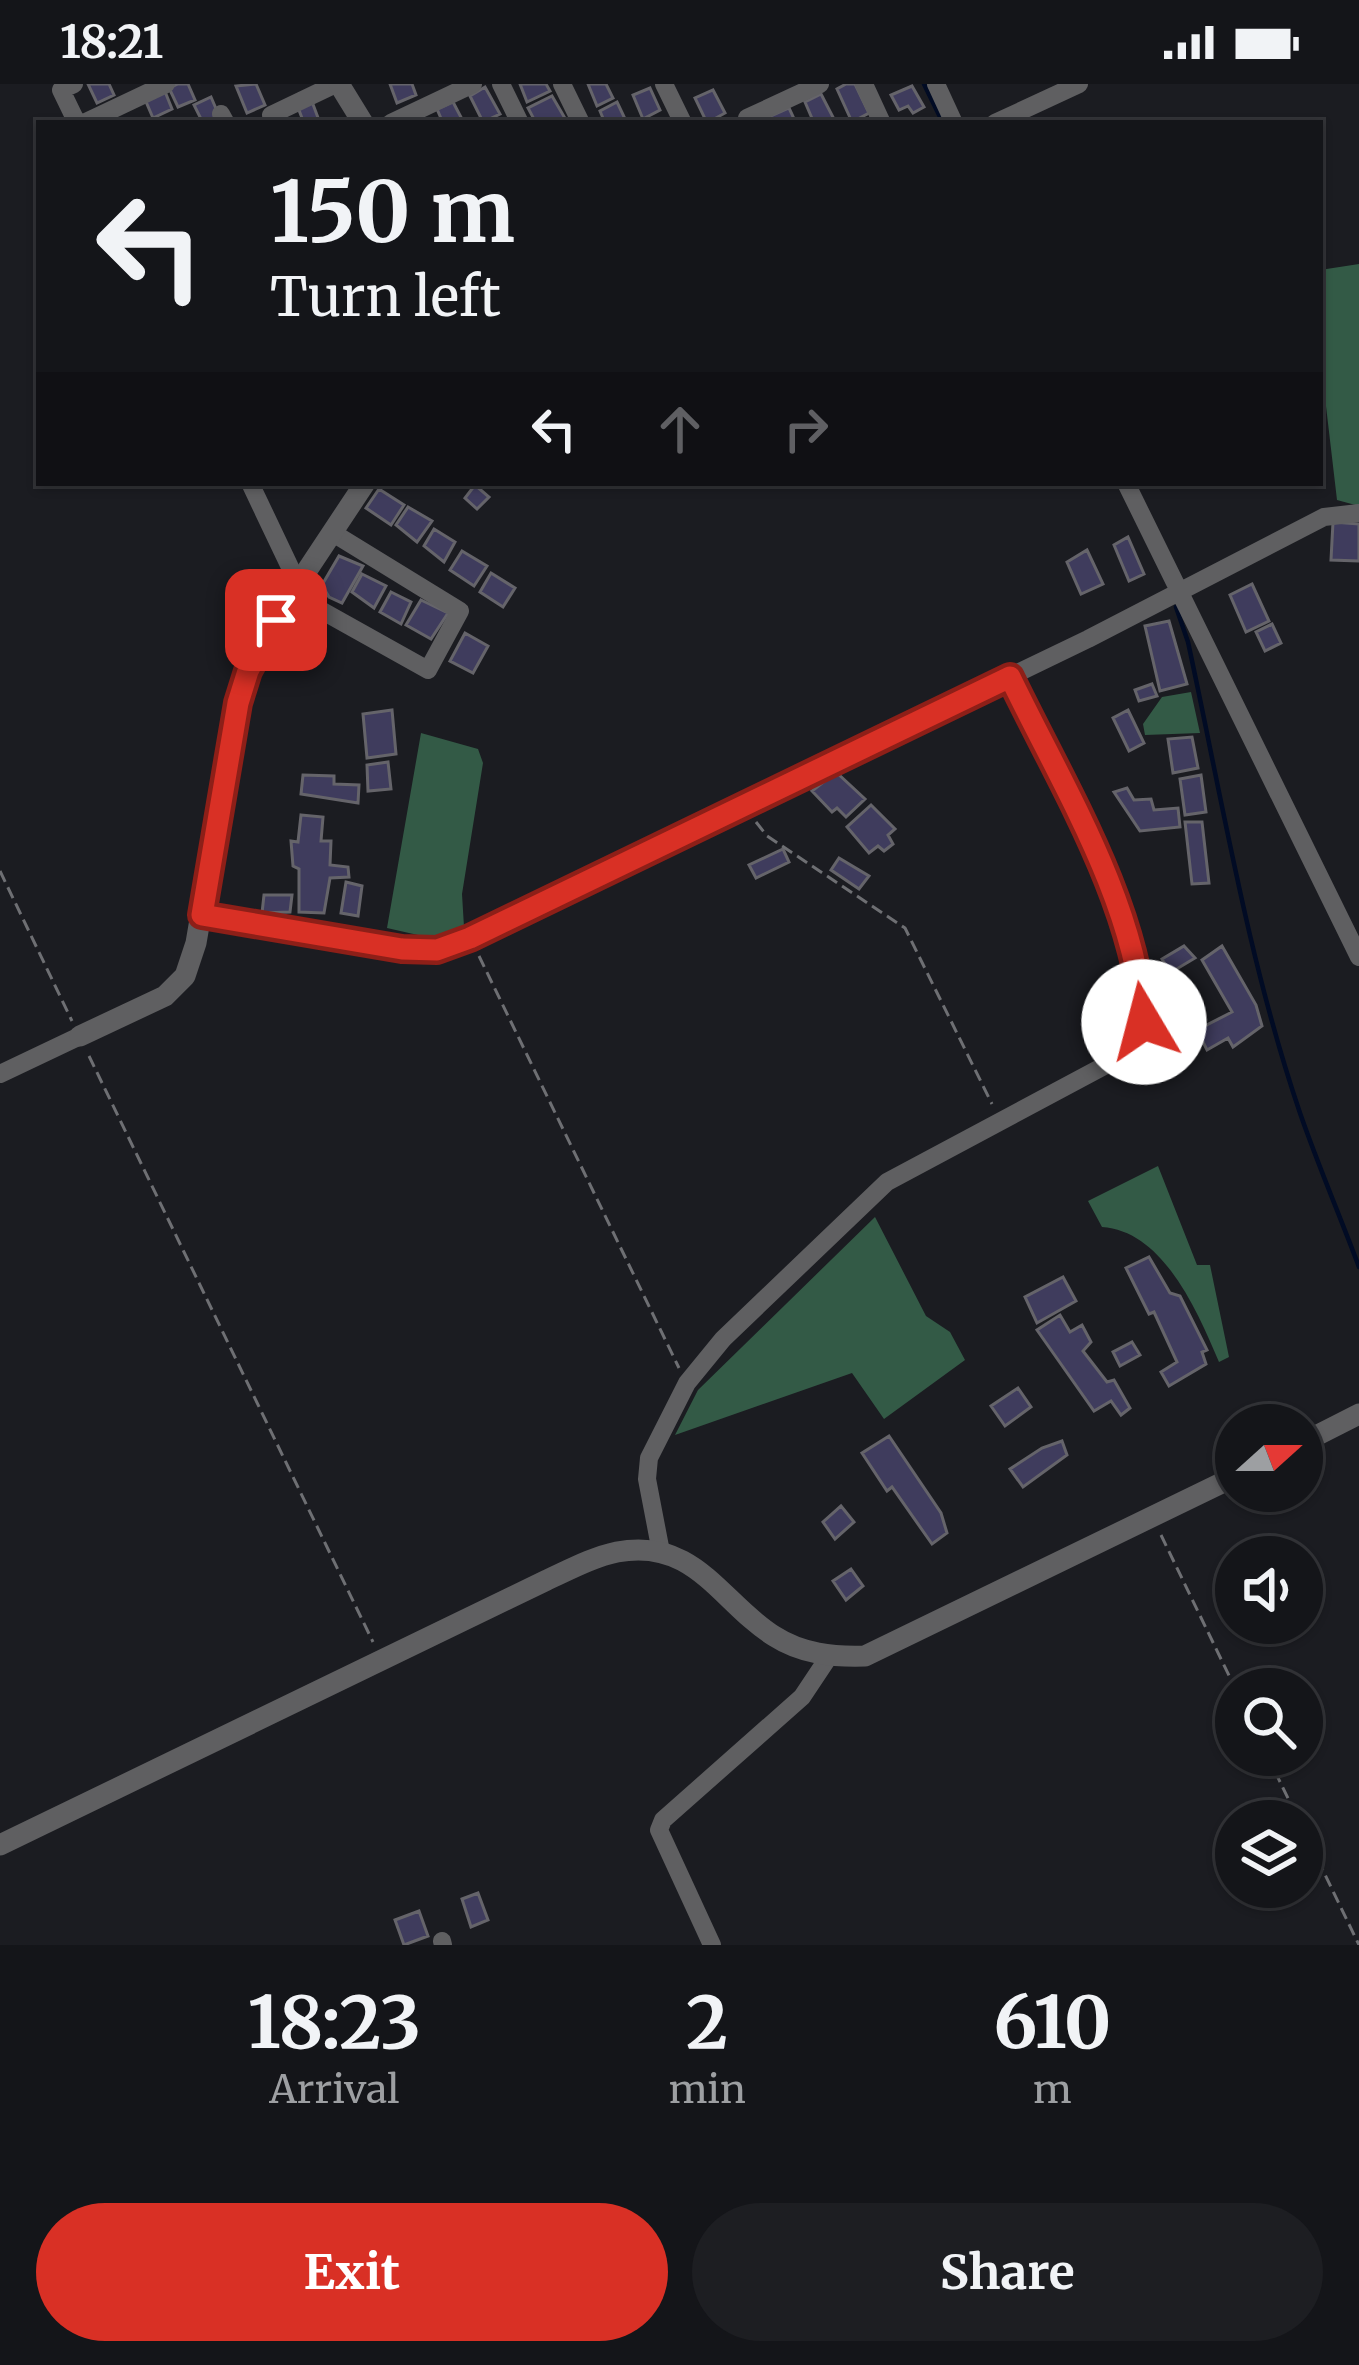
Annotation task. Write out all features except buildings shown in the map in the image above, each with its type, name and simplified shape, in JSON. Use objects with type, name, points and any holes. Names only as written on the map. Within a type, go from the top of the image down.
[{"type":"street","points":[[74,84],[61,90],[79,120]]},
{"type":"street","points":[[88,120],[166,84]]},
{"type":"street","points":[[273,120],[271,115],[337,84],[361,120]]},
{"type":"street","points":[[419,84],[429,104]]},
{"type":"street","points":[[397,120],[473,84]]},
{"type":"street","points":[[501,84],[519,120]]},
{"type":"street","points":[[562,84],[580,120]]},
{"type":"street","points":[[664,84],[682,120]]},
{"type":"street","points":[[748,120],[820,84]]},
{"type":"street","points":[[864,84],[881,120]]},
{"type":"street","points":[[936,84],[953,120]]},
{"type":"street","points":[[1001,120],[1078,84]]},
{"type":"street","points":[[251,486],[295,589],[428,670],[460,611],[333,533]]},
{"type":"street","points":[[0,1074],[177,987],[192,962],[238,703],[260,646],[363,486]]},
{"type":"street","points":[[1127,486],[1359,957]]},
{"type":"street","points":[[202,915],[402,949],[437,950],[1010,677],[1324,518],[1359,513]]},
{"type":"street","points":[[661,1552],[647,1479],[649,1458],[687,1383],[723,1340],[886,1182],[1138,1046],[1144,1022],[1142,994],[1124,917],[1010,677]]},
{"type":"street","points":[[1323,1432],[1359,1414]]},
{"type":"street","points":[[0,1845],[578,1566],[619,1552],[661,1552],[718,1583],[752,1620],[778,1639],[830,1655],[865,1656],[1215,1486]]},
{"type":"street","points":[[712,1945],[659,1831],[663,1820],[802,1697],[830,1655]]},
{"type":"path","points":[[747,803],[767,836],[905,928],[1001,1122]]},
{"type":"path","points":[[0,871],[382,1660]]},
{"type":"path","points":[[470,938],[687,1383]]},
{"type":"path","points":[[1153,1516],[1226,1668]]},
{"type":"path","points":[[1323,1870],[1359,1945]]},
{"type":"green space","points":[[1359,264],[1359,506],[1337,500],[1323,381],[1323,270]]},
{"type":"green space","points":[[1191,692],[1200,733],[1145,735],[1143,724],[1162,697]]},
{"type":"green space","points":[[421,733],[478,749],[483,763],[462,894],[464,927],[431,938],[387,928]]},
{"type":"green space","points":[[1158,1166],[1197,1265],[1210,1265],[1229,1357],[1219,1362],[1189,1299],[1161,1259],[1124,1232],[1102,1227],[1088,1201]]},
{"type":"green space","points":[[875,1217],[926,1316],[950,1332],[965,1360],[884,1419],[852,1373],[675,1435],[698,1390]]},
{"type":"waterway","points":[[924,84],[942,120]]},
{"type":"waterway","points":[[1176,607],[1188,642],[1265,997],[1300,1113],[1359,1267]]},
{"type":"route","points":[[276,620],[248,671],[238,703],[202,915],[402,949],[437,950],[1010,677],[1131,935],[1144,1022]]}]
